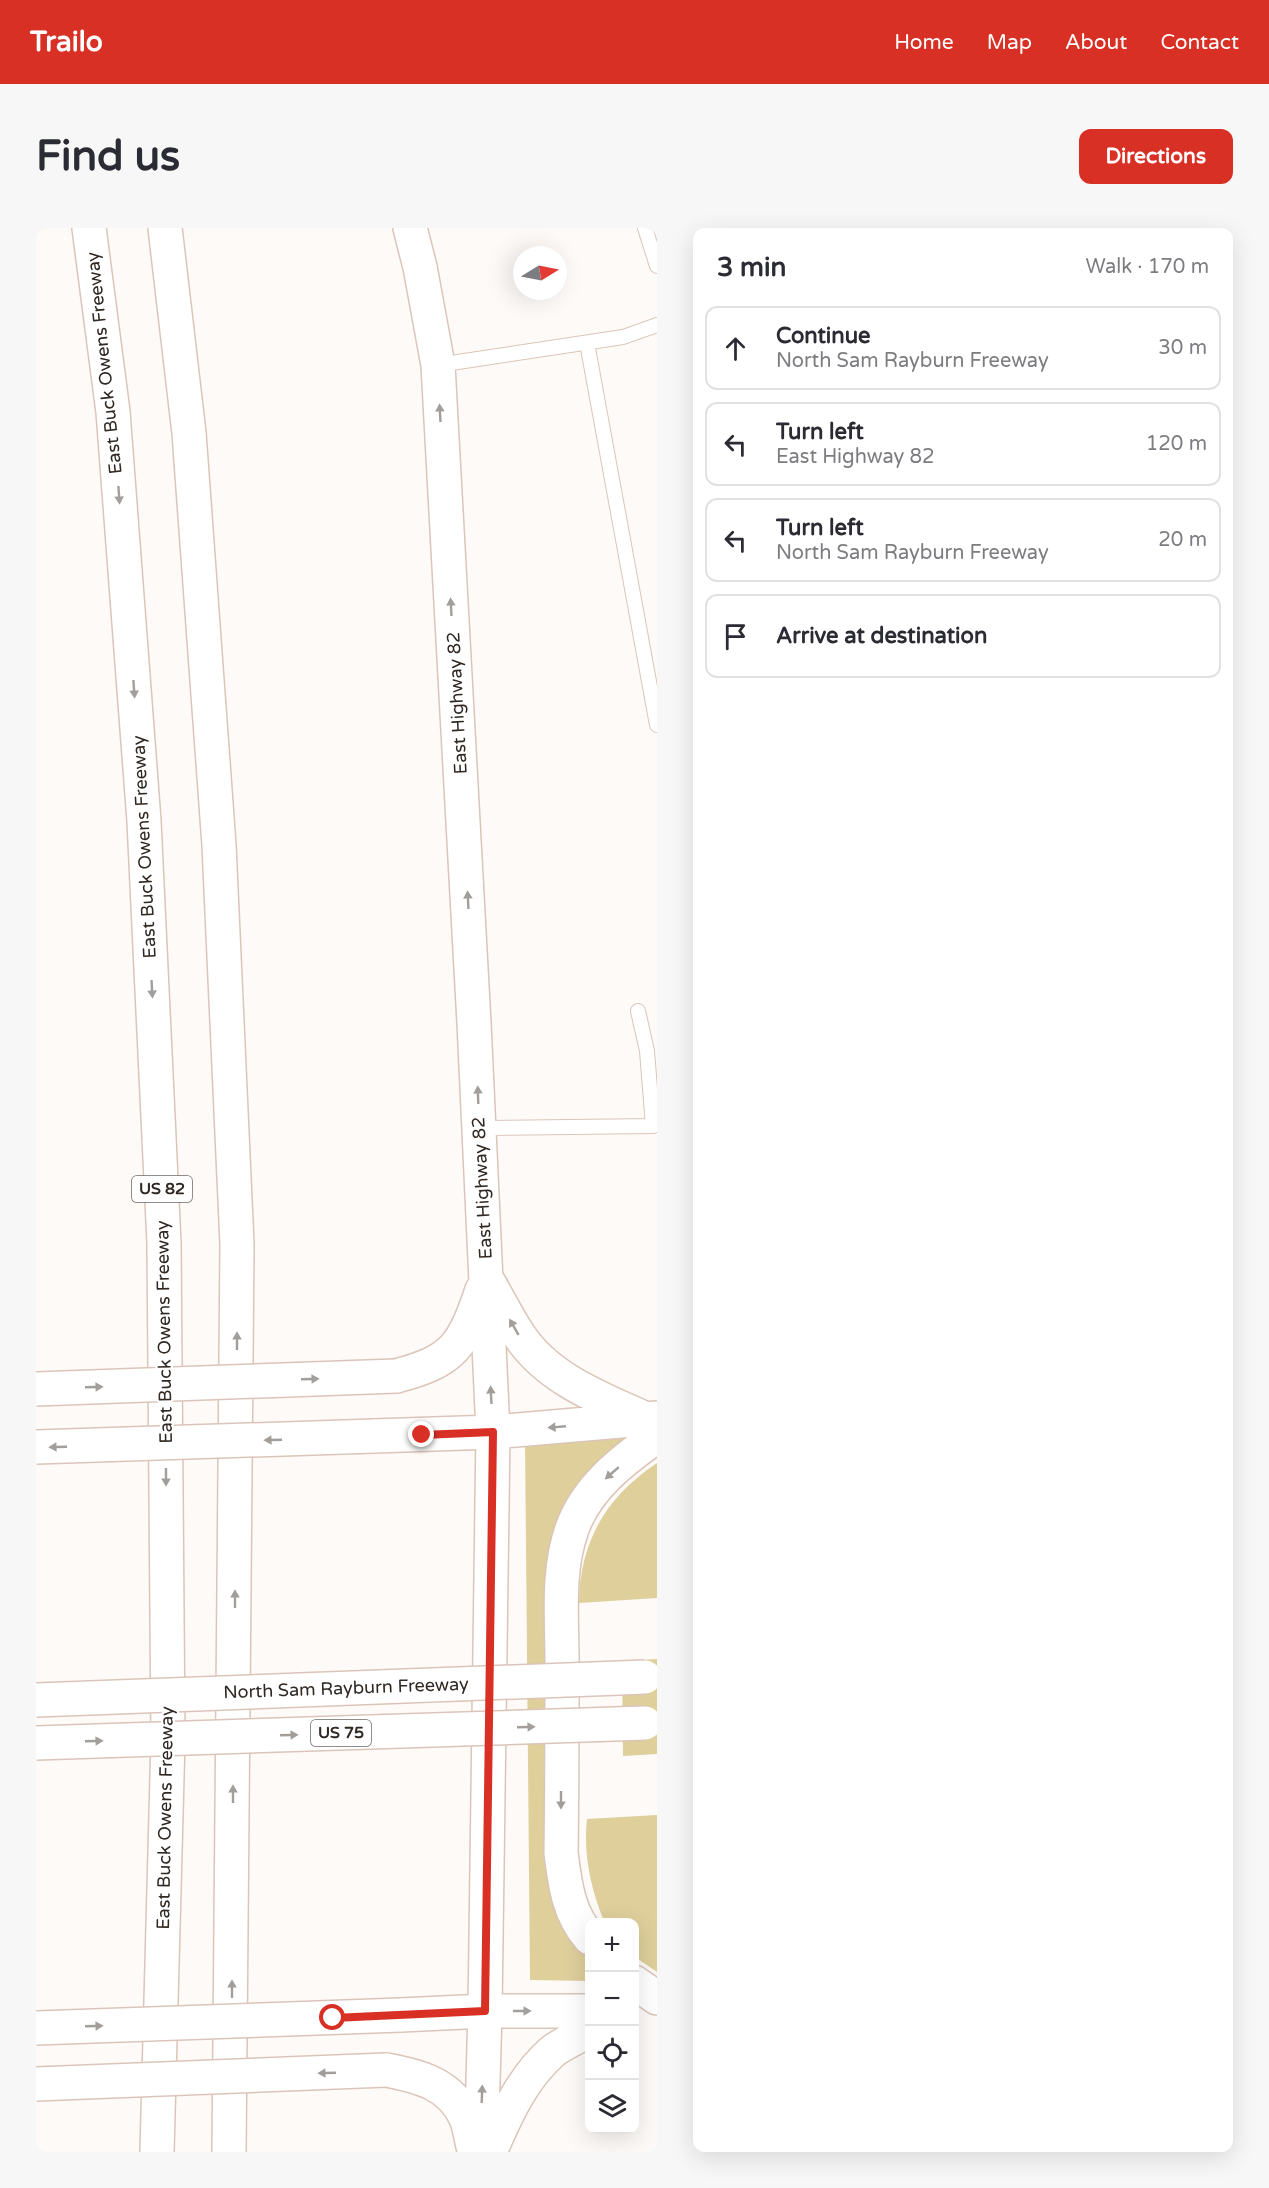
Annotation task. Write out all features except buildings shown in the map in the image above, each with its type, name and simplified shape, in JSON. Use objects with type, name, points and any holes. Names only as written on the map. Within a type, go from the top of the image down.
[{"type":"main road","name":"East Buck Owens Freeway","points":[[89,228],[112,412],[144,821],[164,1243],[168,1739],[157,2152]]},
{"type":"main road","points":[[165,228],[189,433],[218,822],[237,1244],[229,2152]]},
{"type":"main road","name":"East Highway 82","points":[[410,228],[420,267],[438,365],[493,1432],[481,2152]]},
{"type":"main road","points":[[36,1389],[396,1376],[426,1368],[448,1355],[463,1337],[472,1319],[486,1277]]},
{"type":"main road","points":[[486,1277],[519,1336],[542,1361],[584,1392],[653,1424]]},
{"type":"main road","points":[[36,1447],[493,1432],[653,1424]]},
{"type":"main road","points":[[585,1930],[572,1910],[561,1853],[562,1578],[572,1528],[586,1502],[599,1483],[636,1451],[653,1424]]},
{"type":"main road","name":"North Sam Rayburn Freeway","points":[[36,1700],[651,1677]]},
{"type":"main road","name":"US 75","points":[[36,1743],[651,1723]]},
{"type":"main road","points":[[639,1985],[657,1998]]},
{"type":"main road","points":[[639,2010],[657,2008]]},
{"type":"main road","points":[[36,2028],[485,2011],[585,2011]]},
{"type":"main road","points":[[490,2152],[511,2105],[528,2077],[554,2050],[585,2033]]},
{"type":"main road","points":[[36,2084],[386,2070],[414,2075],[433,2082],[453,2098],[466,2118],[474,2152]]},
{"type":"lane","points":[[645,228],[657,266]]},
{"type":"lane","points":[[438,365],[623,337],[657,325]]},
{"type":"lane","points":[[587,343],[657,725]]},
{"type":"lane","points":[[479,1128],[655,1126],[647,1051],[638,1011]]},
{"type":"shaded area","points":[[631,1434],[572,1513],[557,1826],[585,1932],[585,1981],[530,1980],[525,1436]]},
{"type":"shaded area","points":[[657,1463],[657,1598],[579,1603],[584,1560],[599,1522],[623,1490]]},
{"type":"shaded area","points":[[657,1659],[657,1754],[623,1756],[622,1661]]},
{"type":"shaded area","points":[[657,1815],[657,1972],[639,1960],[639,1918],[603,1918],[589,1871],[586,1845],[587,1819]]},
{"type":"route","points":[[333,2018],[485,2011],[493,1432],[422,1435]]}]
